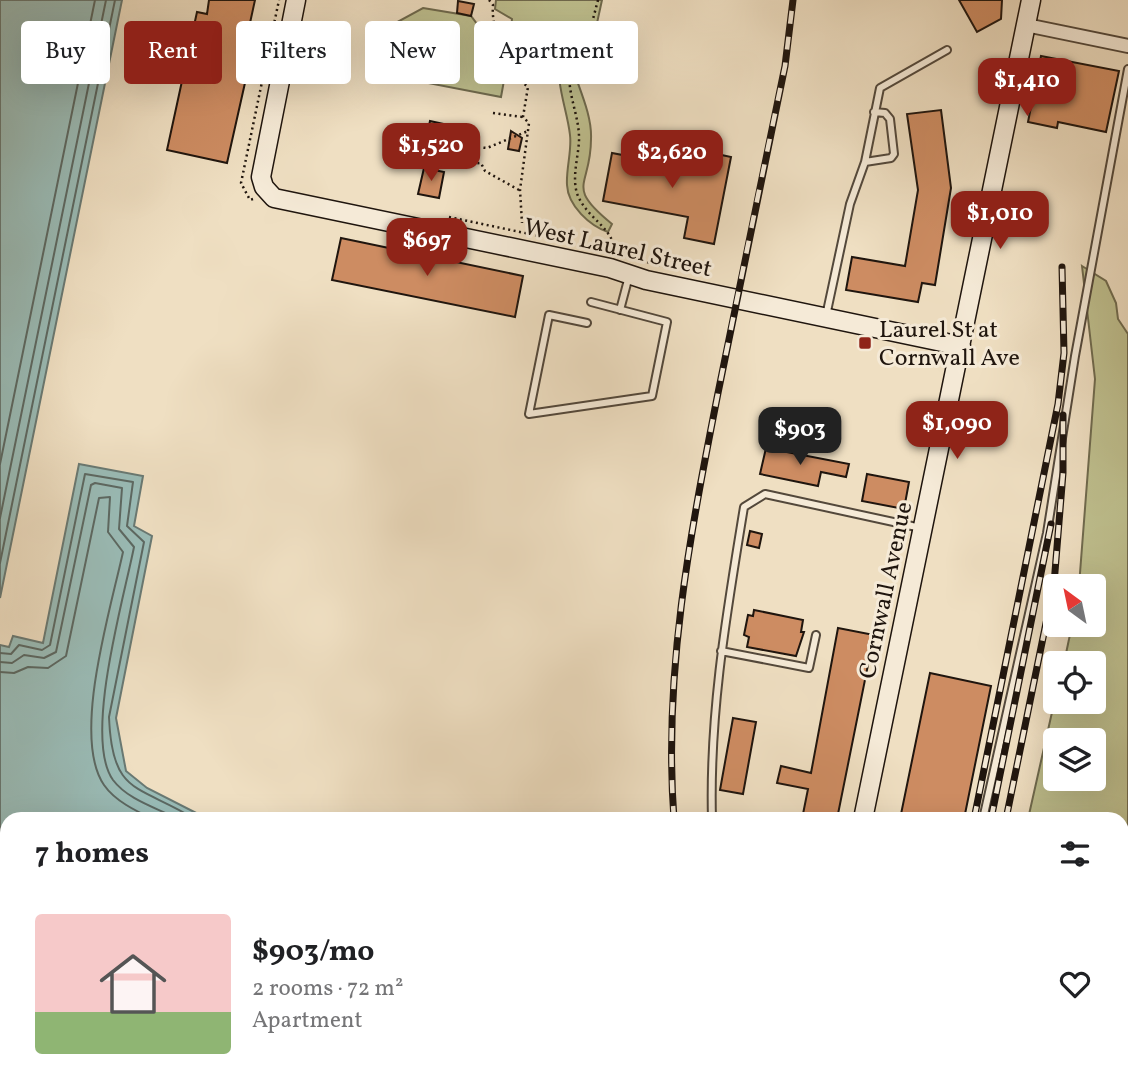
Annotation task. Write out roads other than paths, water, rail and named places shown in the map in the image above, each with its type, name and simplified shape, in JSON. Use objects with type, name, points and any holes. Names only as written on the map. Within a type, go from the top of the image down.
[{"type":"street","name":"West Laurel Street","points":[[296,0],[261,177],[267,191],[274,198],[961,346]]},
{"type":"street","name":"Cornwall Avenue","points":[[864,812],[1031,0]]},
{"type":"street","points":[[1026,25],[1128,46]]},
{"type":"lane","points":[[825,318],[850,204],[864,162],[880,88],[947,50]]},
{"type":"lane","points":[[985,812],[1047,533],[1075,356],[1128,69]]},
{"type":"lane","points":[[864,162],[891,159],[894,154],[890,119],[886,113],[874,112]]},
{"type":"lane","points":[[620,310],[629,274]]},
{"type":"lane","points":[[587,323],[549,315],[528,414],[652,396],[667,322],[591,302]]},
{"type":"lane","points":[[712,812],[711,768],[721,651],[744,507],[765,494],[923,528]]},
{"type":"lane","points":[[721,651],[809,668],[816,635]]},
{"type":"water","points":[[0,0],[122,0],[110,59],[110,21],[21,21],[21,84],[105,84],[0,598]]},
{"type":"water","points":[[79,464],[143,476],[134,526],[152,536],[116,718],[126,771],[147,788],[194,812],[0,812],[0,645],[9,647],[13,636],[43,643]]},
{"type":"railway","points":[[674,812],[672,711],[681,605],[718,393],[785,66],[793,0]]},
{"type":"railway","points":[[975,812],[1058,404],[1064,353],[1062,267]]},
{"type":"railway","points":[[1007,812],[1054,584],[1063,473],[1063,415]]},
{"type":"railway","points":[[992,812],[1051,524]]},
{"type":"place","name":"Laurel St at Cornwall Ave","points":[[865,343]]}]
